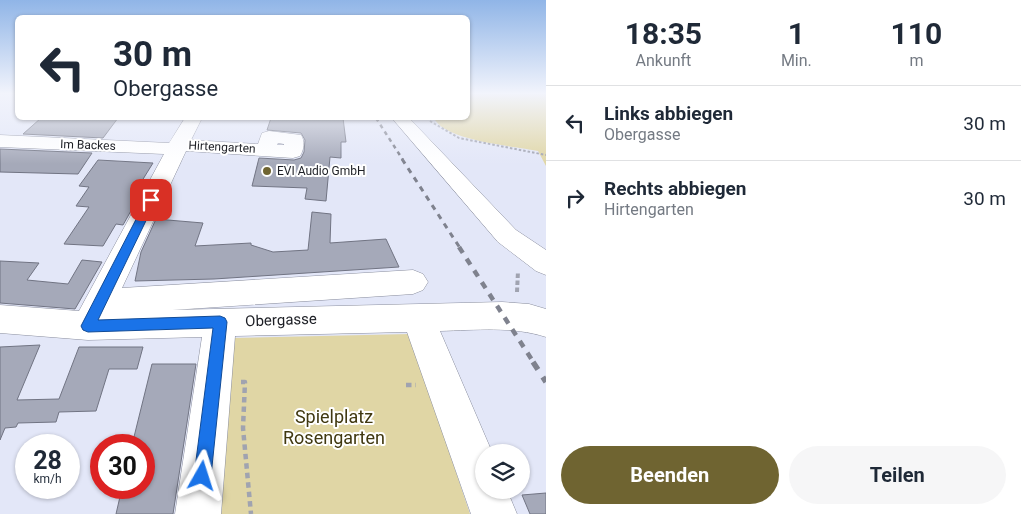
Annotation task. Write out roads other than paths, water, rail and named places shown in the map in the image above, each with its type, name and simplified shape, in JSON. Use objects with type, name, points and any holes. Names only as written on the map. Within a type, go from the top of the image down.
[{"type":"street","name":"Hirtengarten","points":[[93,314],[192,120]]},
{"type":"street","points":[[402,120],[507,236],[546,264]]},
{"type":"street","name":"Im Backes","points":[[0,141],[177,147]]},
{"type":"street","name":"Hirtengarten","points":[[177,147],[267,150]]},
{"type":"street","points":[[416,300],[475,464]]},
{"type":"street","name":"Obergasse","points":[[93,314],[220,322],[416,300]]},
{"type":"street","name":"Obergasse","points":[[0,319],[416,300],[509,305],[529,318],[546,323]]},
{"type":"street","points":[[198,514],[220,322]]},
{"type":"street","points":[[488,499],[494,514]]},
{"type":"railway","points":[[377,120],[403,160]]},
{"type":"railway","points":[[402,159],[460,248]]},
{"type":"railway","points":[[459,247],[534,363]]},
{"type":"railway","points":[[533,362],[546,382]]},
{"type":"place","name":"EVI Audio GmbH","points":[[267,171]]},
{"type":"park label","name":"Spielplatz Rosengarten","points":[[334,426]]}]
